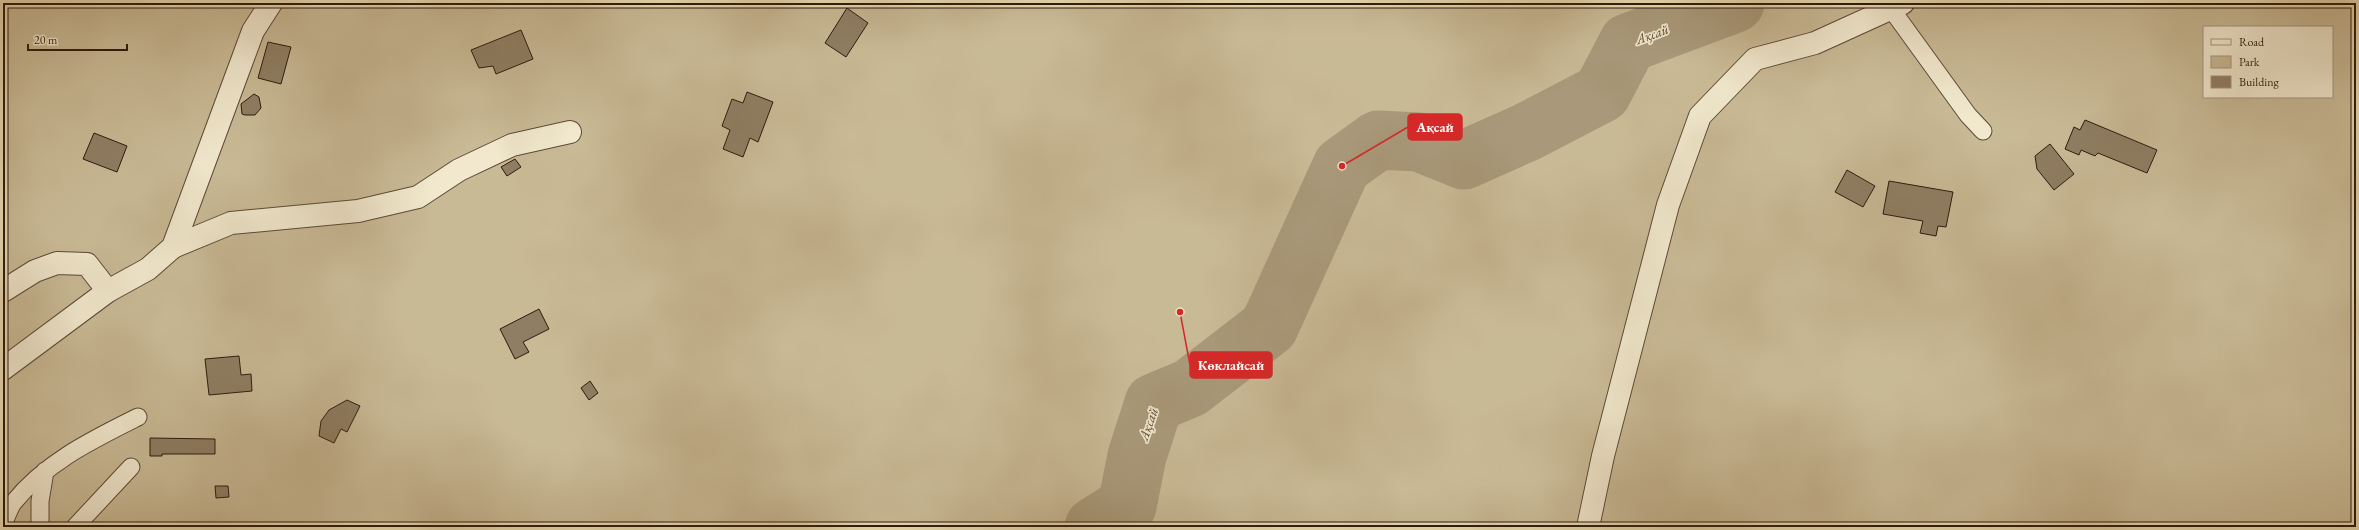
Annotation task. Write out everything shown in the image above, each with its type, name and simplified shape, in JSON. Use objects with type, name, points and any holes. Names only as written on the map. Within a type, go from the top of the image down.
[{"type":"street","points":[[173,248],[253,31],[271,3]]},
{"type":"street","points":[[1588,527],[1603,456],[1668,205],[1700,116],[1755,60],[1816,43],[1897,6]]},
{"type":"street","points":[[3,369],[108,291],[148,269],[173,248],[231,223],[358,211],[418,196],[459,170],[512,145],[570,132]]},
{"type":"street","points":[[3,291],[35,270],[57,263],[86,264],[108,291]]},
{"type":"lane","points":[[1897,6],[1968,115],[1983,131]]},
{"type":"lane","points":[[3,525],[13,504],[45,471],[80,445],[138,417]]},
{"type":"lane","points":[[75,527],[131,467]]},
{"type":"lane","points":[[40,527],[40,501],[45,471]]},
{"type":"green space","points":[[3,3],[2356,3],[2356,527],[3,527]]},
{"type":"building","points":[[847,8],[868,23],[846,57],[825,43]]},
{"type":"building","points":[[521,30],[533,59],[496,74],[493,66],[479,68],[471,50]]},
{"type":"building","points":[[268,42],[291,47],[281,84],[258,78]]},
{"type":"building","points":[[747,92],[773,102],[758,142],[750,138],[743,157],[723,149],[730,130],[722,126],[732,99],[743,103]]},
{"type":"building","points":[[254,94],[259,97],[261,108],[255,115],[242,114],[241,104]]},
{"type":"building","points":[[2085,120],[2157,150],[2147,173],[2098,153],[2095,156],[2081,150],[2079,155],[2065,149],[2074,127],[2080,130]]},
{"type":"building","points":[[94,133],[127,146],[117,172],[83,159]]},
{"type":"building","points":[[2050,144],[2074,174],[2054,190],[2037,169],[2035,156]]},
{"type":"building","points":[[515,159],[521,167],[507,176],[501,167]]},
{"type":"building","points":[[1847,170],[1875,186],[1863,207],[1835,192]]},
{"type":"building","points":[[1889,181],[1953,192],[1946,227],[1938,226],[1936,236],[1920,233],[1923,221],[1883,214]]},
{"type":"building","points":[[539,309],[549,329],[523,342],[529,352],[515,359],[500,329]]},
{"type":"building","points":[[239,356],[241,375],[251,374],[252,391],[209,395],[205,359]]},
{"type":"building","points":[[590,381],[598,393],[589,400],[581,388]]},
{"type":"building","points":[[347,400],[360,406],[347,432],[341,429],[334,443],[319,436],[321,421],[329,410]]},
{"type":"building","points":[[150,438],[215,439],[215,454],[162,454],[162,456],[150,456]]},
{"type":"building","points":[[215,486],[228,486],[229,497],[216,498]]},
{"type":"waterway","name":"Ақсай","points":[[1094,527],[1127,506],[1137,456],[1154,403],[1190,388],[1269,327],[1342,166],[1378,140],[1419,142],[1464,160],[1527,132],[1602,93],[1628,43],[1735,3]]},
{"type":"place","name":"Ақсай","points":[[1342,166]]},
{"type":"place","name":"Көклайсай","points":[[1180,312]]}]
